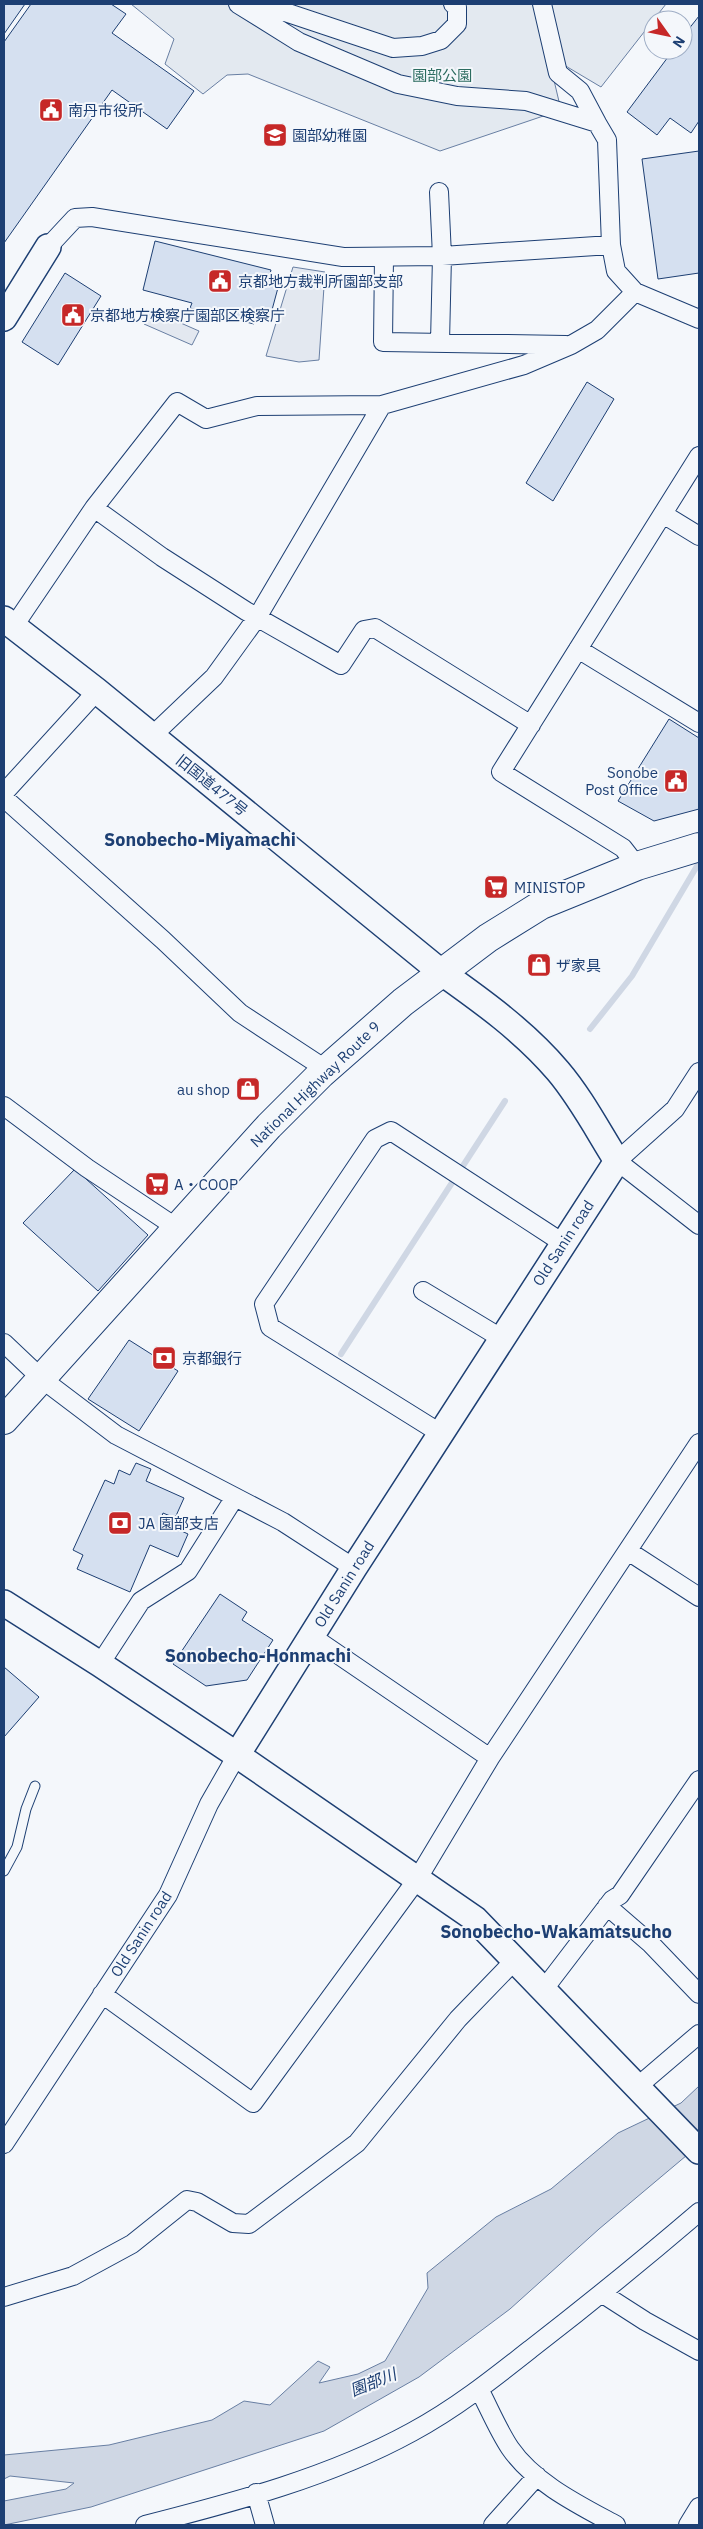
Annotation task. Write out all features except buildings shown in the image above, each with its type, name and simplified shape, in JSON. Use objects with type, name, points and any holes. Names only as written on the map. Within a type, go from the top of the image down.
[{"type":"highway","name":"National Highway Route 9","points":[[4,1420],[269,1126],[374,1027],[441,972],[508,924],[541,905],[637,866],[699,847]]},
{"type":"street","points":[[238,4],[299,42],[398,84],[457,96],[526,100],[597,123]]},
{"type":"street","points":[[261,4],[393,48],[422,46],[441,40],[457,24],[458,7],[453,4]]},
{"type":"street","points":[[542,4],[558,73],[580,91],[607,140],[611,246],[616,271],[635,292],[699,319]]},
{"type":"street","points":[[439,192],[442,256],[440,342]]},
{"type":"street","points":[[4,318],[48,247],[75,218],[92,217],[343,257],[442,256],[611,246]]},
{"type":"street","points":[[384,257],[383,342],[571,345]]},
{"type":"street","points":[[9,622],[94,508],[177,402],[206,419],[257,406],[382,405],[524,365],[571,345],[597,330],[635,292]]},
{"type":"street","points":[[152,736],[214,677],[258,616],[382,405]]},
{"type":"street","points":[[637,866],[623,848],[501,772],[699,456]]},
{"type":"street","points":[[94,508],[162,557],[246,611],[258,616],[341,665],[364,630],[375,628],[531,725]]},
{"type":"street","points":[[663,514],[699,536]]},
{"type":"street","name":"旧国道477号","points":[[9,622],[97,691],[441,972],[508,1023],[558,1071],[579,1099],[617,1161]]},
{"type":"street","points":[[578,649],[699,723]]},
{"type":"street","points":[[4,793],[97,691]]},
{"type":"street","points":[[4,798],[163,940],[240,1013],[284,1044],[327,1070]]},
{"type":"street","name":"Old Sanin road","points":[[4,2144],[168,1895],[209,1804],[237,1755],[501,1338],[617,1161],[676,1109],[699,1072]]},
{"type":"street","points":[[4,1106],[87,1168],[177,1228]]},
{"type":"street","points":[[440,1433],[270,1327],[264,1304],[375,1139],[391,1131],[563,1243]]},
{"type":"street","points":[[617,1161],[699,1225]]},
{"type":"street","points":[[423,1291],[501,1338]]},
{"type":"street","points":[[4,1343],[42,1379],[116,1435],[283,1522],[354,1568]]},
{"type":"street","points":[[102,1994],[253,2103],[418,1878],[490,1758],[699,1443]]},
{"type":"street","points":[[100,1664],[142,1600],[188,1571],[235,1497]]},
{"type":"street","points":[[628,1551],[699,1597]]},
{"type":"street","points":[[4,1604],[100,1664],[237,1755],[475,1919],[699,2152]]},
{"type":"street","points":[[311,1636],[490,1758]]},
{"type":"street","points":[[544,1989],[607,1906],[620,1895],[699,1780]]},
{"type":"street","points":[[607,1906],[651,1944],[699,1994]]},
{"type":"street","points":[[4,2297],[73,2276],[132,2244],[186,2200],[197,2202],[233,2223],[249,2224],[358,2143],[458,2019],[514,1960]]},
{"type":"street","points":[[642,2092],[699,2034]]},
{"type":"street","points":[[145,2525],[295,2482],[361,2456],[412,2432],[479,2389],[602,2294],[699,2212]]},
{"type":"street","points":[[602,2294],[699,2351]]},
{"type":"street","points":[[479,2389],[510,2448],[537,2476],[576,2503],[616,2525]]},
{"type":"street","points":[[493,2525],[537,2476]]},
{"type":"street","points":[[256,2493],[265,2525]]},
{"type":"street","points":[[688,2525],[699,2507]]},
{"type":"lane","points":[[4,1871],[17,1847],[26,1809],[35,1786]]},
{"type":"green space","name":"園部公園","points":[[131,4],[536,4],[561,110],[440,151],[248,74],[227,75],[203,94],[165,64],[174,39]]},
{"type":"green space","points":[[551,4],[666,4],[661,10],[643,10],[643,33],[601,87],[564,65]]},
{"type":"shaded area","points":[[293,267],[325,272],[319,360],[299,362],[266,356]]},
{"type":"shaded area","points":[[151,310],[199,331],[192,345],[144,324]]},
{"type":"water","name":"園部川","points":[[699,2086],[699,2145],[599,2229],[510,2309],[419,2377],[324,2431],[91,2507],[4,2525],[4,2501],[66,2489],[74,2483],[10,2476],[4,2479],[4,2455],[109,2445],[212,2420],[244,2401],[270,2405],[318,2361],[330,2367],[319,2383],[358,2374],[385,2361],[428,2288],[427,2273],[496,2217],[551,2189],[618,2133],[681,2103]]},
{"type":"waterway","points":[[590,1029],[632,976],[697,866]]},
{"type":"waterway","points":[[341,1354],[505,1101]]},
{"type":"place","name":"南丹市役所","points":[[51,110]]},
{"type":"place","name":"園部幼稚園","points":[[275,135]]},
{"type":"place","name":"京都地方裁判所園部支部","points":[[220,281]]},
{"type":"place","name":"京都地方検察庁園部区検察庁","points":[[73,315]]},
{"type":"place","name":"Sonobe Post Office","points":[[676,781]]},
{"type":"place","name":"MINISTOP","points":[[496,887]]},
{"type":"place","name":"ザ家具","points":[[539,965]]},
{"type":"place","name":"au shop","points":[[248,1089]]},
{"type":"place","name":"A・COOP","points":[[157,1184]]},
{"type":"place","name":"京都銀行","points":[[164,1358]]},
{"type":"place","name":"JA 園部支店","points":[[120,1523]]},
{"type":"district","name":"Sonobecho-Miyamachi","points":[[200,839]]},
{"type":"district","name":"Sonobecho-Honmachi","points":[[258,1655]]},
{"type":"district","name":"Sonobecho-Wakamatsucho","points":[[556,1931]]}]
